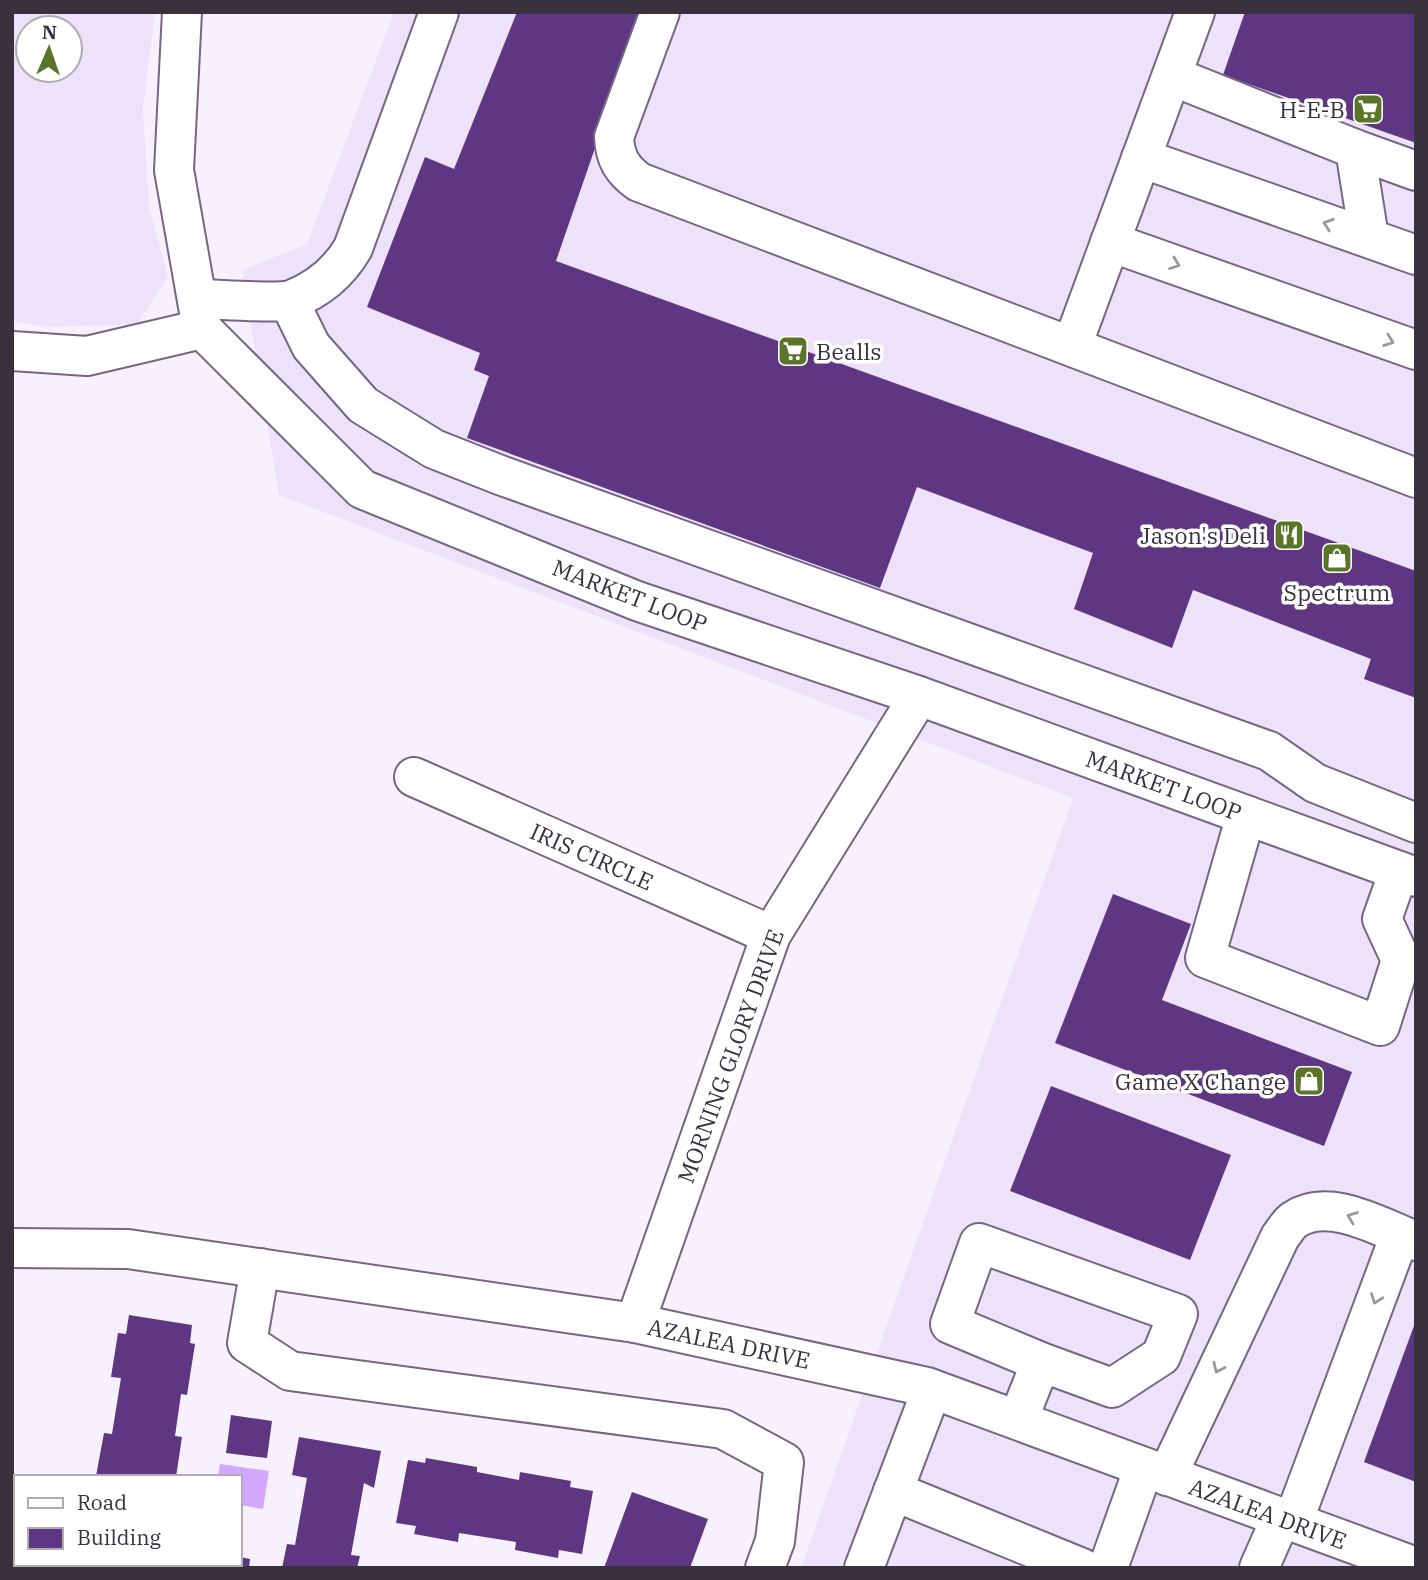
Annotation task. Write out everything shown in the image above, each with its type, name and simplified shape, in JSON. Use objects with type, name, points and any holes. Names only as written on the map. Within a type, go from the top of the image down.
[{"type":"street","points":[[182,12],[174,170],[199,314]]},
{"type":"street","points":[[12,351],[25,354],[87,356],[199,314],[289,301],[330,279],[344,264],[353,248],[439,12]]},
{"type":"street","points":[[660,12],[614,138],[619,164],[639,182],[1416,478]]},
{"type":"street","points":[[1072,346],[1195,12]]},
{"type":"street","points":[[1172,76],[1416,171]]},
{"type":"street","points":[[1355,149],[1369,238]]},
{"type":"street","points":[[1141,158],[1416,255]]},
{"type":"street","points":[[1110,242],[1416,350]]},
{"type":"street","points":[[289,301],[311,346],[363,405],[434,449],[513,480],[1269,751],[1315,783],[1416,823]]},
{"type":"street","name":"MARKET LOOP","points":[[199,314],[362,489],[637,601],[919,696],[1408,874]]},
{"type":"street","name":"MORNING GLORY DRIVE","points":[[635,1323],[771,935],[919,696]]},
{"type":"street","name":"IRIS CIRCLE","points":[[414,777],[771,935]]},
{"type":"street","points":[[1246,815],[1205,958],[1380,1026],[1401,960],[1382,919],[1408,874]]},
{"type":"street","points":[[1108,1568],[1156,1471],[1280,1237],[1293,1220],[1316,1211],[1336,1210],[1408,1238],[1287,1520],[1259,1568]]},
{"type":"street","points":[[979,1243],[1178,1314],[1161,1356],[1112,1388],[1041,1362],[950,1324],[979,1243]]},
{"type":"street","name":"AZALEA DRIVE","points":[[12,1248],[128,1249],[635,1323],[932,1389],[1416,1567]]},
{"type":"street","points":[[260,1268],[247,1343],[290,1371],[723,1429],[784,1462],[775,1541],[765,1568]]},
{"type":"street","points":[[1018,1420],[1041,1362]]},
{"type":"street","points":[[864,1568],[932,1389]]},
{"type":"street","points":[[893,1491],[1082,1568]]},
{"type":"shaded area","points":[[12,12],[155,12],[143,109],[149,205],[168,277],[137,324],[51,327],[12,321]]},
{"type":"shaded area","points":[[394,12],[1416,12],[1416,1568],[801,1568],[1073,798],[279,495],[242,270],[307,244]]},
{"type":"shaded area","points":[[220,1464],[269,1471],[263,1509],[242,1505],[242,1475],[218,1475]]},
{"type":"building","points":[[517,12],[642,12],[556,261],[1416,571],[1416,698],[1364,679],[1371,659],[1193,590],[1172,648],[1074,609],[1093,553],[917,487],[880,588],[467,438],[489,376],[474,370],[480,353],[367,307],[425,157],[454,169]]},
{"type":"building","name":"H-E-B","points":[[1245,12],[1416,12],[1416,143],[1223,75]]},
{"type":"building","points":[[1113,894],[1191,924],[1162,1000],[1352,1072],[1324,1146],[1055,1043]]},
{"type":"building","points":[[1051,1086],[1231,1155],[1190,1260],[1010,1191]]},
{"type":"building","points":[[129,1315],[192,1325],[190,1343],[195,1344],[187,1395],[181,1394],[175,1436],[182,1437],[176,1475],[96,1475],[104,1433],[112,1434],[121,1378],[111,1377],[118,1333],[126,1334]]},
{"type":"building","points":[[1416,1323],[1416,1482],[1364,1462]]},
{"type":"building","points":[[231,1415],[272,1421],[267,1458],[226,1453]]},
{"type":"building","points":[[299,1437],[381,1451],[374,1488],[364,1483],[351,1555],[360,1556],[357,1568],[282,1568],[287,1544],[295,1545],[307,1478],[292,1475]]},
{"type":"building","points":[[426,1458],[477,1467],[477,1472],[519,1480],[520,1472],[571,1481],[570,1487],[593,1491],[582,1554],[559,1550],[558,1558],[515,1550],[516,1542],[459,1533],[458,1542],[414,1534],[416,1526],[396,1523],[408,1460],[425,1463]]},
{"type":"building","points":[[632,1492],[708,1519],[690,1568],[604,1568]]},
{"type":"building","points":[[242,1557],[250,1559],[249,1568],[88,1568],[242,1566]]},
{"type":"place","name":"H-E-B","points":[[1368,109]]},
{"type":"place","name":"Bealls","points":[[793,351]]},
{"type":"place","name":"Jason's Deli","points":[[1289,535]]},
{"type":"place","name":"Spectrum","points":[[1337,558]]},
{"type":"place","name":"Game X Change","points":[[1309,1081]]}]
